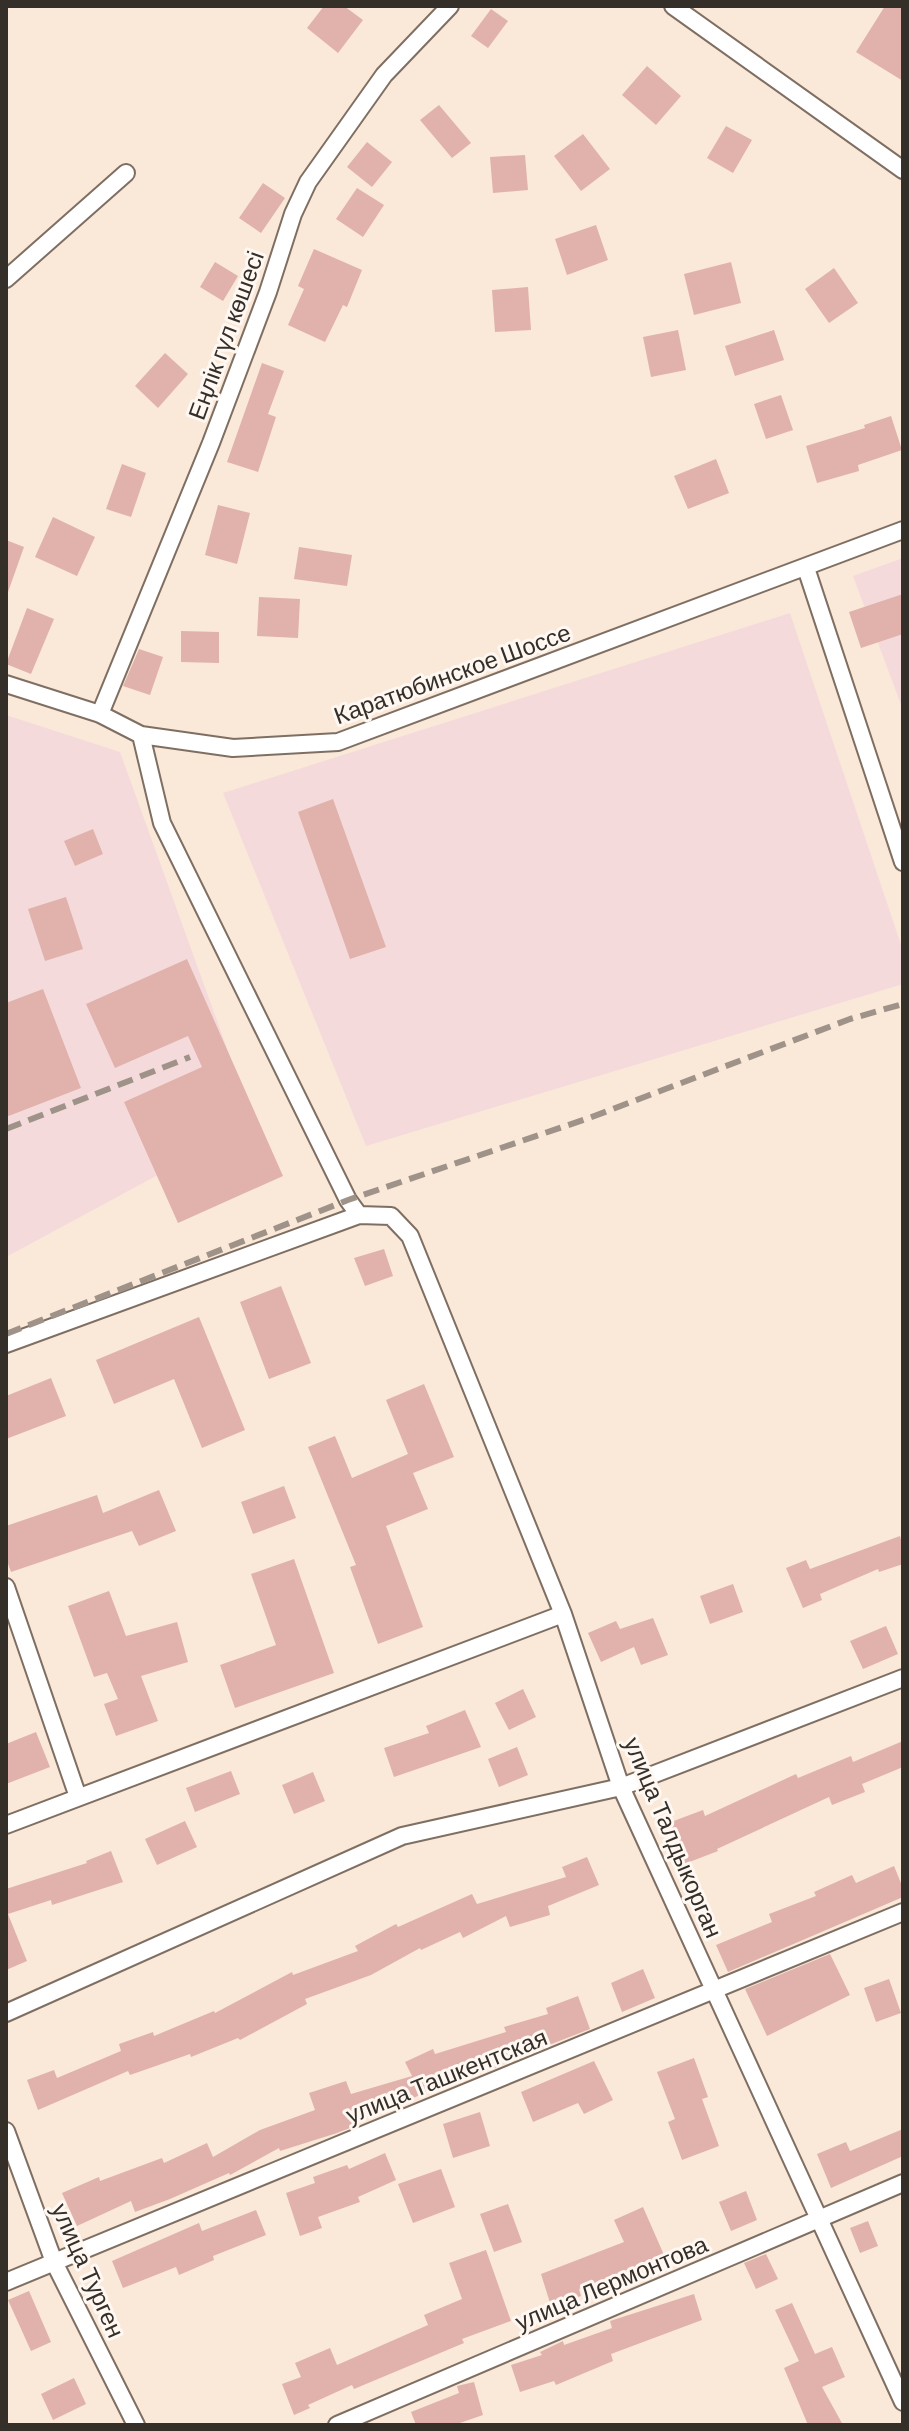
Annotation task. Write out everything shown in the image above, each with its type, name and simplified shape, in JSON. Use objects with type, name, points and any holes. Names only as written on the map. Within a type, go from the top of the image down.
[{"type":"street","name":"Еңлік гүл көшесі","points":[[100,714],[211,443],[268,292],[293,214],[308,182],[384,75],[450,6]]},
{"type":"street","points":[[673,6],[903,170]]},
{"type":"street","points":[[6,279],[126,173]]},
{"type":"street","name":"Каратюбинское Шоссе","points":[[6,684],[100,714],[141,735],[233,748],[338,742],[903,530]]},
{"type":"street","points":[[806,568],[903,862]]},
{"type":"street","points":[[6,1344],[359,1215],[348,1200],[162,823],[141,735]]},
{"type":"street","name":"улица Талдыкорган","points":[[359,1215],[391,1216],[410,1236],[563,1614],[621,1787],[903,2402]]},
{"type":"street","points":[[6,1587],[78,1797]]},
{"type":"street","points":[[6,1825],[563,1614]]},
{"type":"street","points":[[6,2013],[402,1836],[621,1787],[903,1678]]},
{"type":"street","name":"улица Ташкентская","points":[[6,2282],[903,1912]]},
{"type":"street","name":"улица Турген","points":[[6,2131],[54,2262],[136,2425]]},
{"type":"street","name":"улица Лермонтова","points":[[337,2425],[903,2183]]},
{"type":"shaded area","points":[[903,558],[903,710],[853,576]]},
{"type":"shaded area","points":[[790,613],[903,951],[903,984],[366,1146],[223,793]]},
{"type":"shaded area","points":[[6,715],[120,752],[254,1123],[6,1257]]},
{"type":"building","points":[[324,6],[344,6],[363,20],[338,53],[307,28]]},
{"type":"building","points":[[885,6],[903,6],[903,81],[856,52]]},
{"type":"building","points":[[491,9],[508,21],[488,48],[471,36]]},
{"type":"building","points":[[647,66],[681,96],[656,125],[622,95]]},
{"type":"building","points":[[439,105],[471,143],[452,158],[420,120]]},
{"type":"building","points":[[726,126],[752,140],[733,173],[707,158]]},
{"type":"building","points":[[583,134],[610,169],[581,191],[554,156]]},
{"type":"building","points":[[367,142],[392,162],[372,187],[347,167]]},
{"type":"building","points":[[525,155],[528,190],[493,193],[490,157]]},
{"type":"building","points":[[263,183],[285,198],[261,233],[239,218]]},
{"type":"building","points":[[357,188],[384,205],[363,237],[336,219]]},
{"type":"building","points":[[596,225],[608,260],[567,275],[555,239]]},
{"type":"building","points":[[314,249],[362,270],[347,307],[343,305],[325,342],[288,325],[304,289],[298,286]]},
{"type":"building","points":[[215,262],[238,276],[223,301],[200,287]]},
{"type":"building","points":[[731,262],[741,303],[694,315],[684,274]]},
{"type":"building","points":[[834,268],[858,303],[829,323],[805,289]]},
{"type":"building","points":[[528,287],[531,330],[495,332],[492,290]]},
{"type":"building","points":[[678,330],[686,370],[651,377],[643,337]]},
{"type":"building","points":[[774,330],[784,360],[735,376],[725,346]]},
{"type":"building","points":[[165,353],[188,374],[158,408],[135,386]]},
{"type":"building","points":[[262,363],[284,371],[268,414],[276,417],[258,472],[227,462]]},
{"type":"building","points":[[781,395],[793,430],[766,439],[754,404]]},
{"type":"building","points":[[891,416],[902,450],[858,465],[859,471],[817,483],[806,446],[865,428],[864,425]]},
{"type":"building","points":[[716,459],[729,493],[688,509],[674,476]]},
{"type":"building","points":[[122,464],[146,473],[131,517],[106,509]]},
{"type":"building","points":[[218,505],[250,513],[237,564],[205,555]]},
{"type":"building","points":[[53,517],[95,537],[77,576],[35,557]]},
{"type":"building","points":[[6,540],[24,547],[8,592],[6,592]]},
{"type":"building","points":[[299,547],[352,555],[347,586],[294,579]]},
{"type":"building","points":[[903,594],[903,634],[861,648],[849,612]]},
{"type":"building","points":[[259,597],[300,599],[298,638],[257,636]]},
{"type":"building","points":[[27,608],[54,619],[31,674],[6,664]]},
{"type":"building","points":[[181,631],[219,632],[219,663],[181,662]]},
{"type":"building","points":[[139,649],[163,657],[150,695],[123,686]]},
{"type":"building","points":[[333,799],[386,947],[350,959],[298,812]]},
{"type":"building","points":[[93,829],[103,854],[75,866],[64,841]]},
{"type":"building","points":[[66,897],[83,949],[45,961],[28,909]]},
{"type":"building","points":[[187,959],[283,1176],[178,1223],[124,1102],[202,1067],[188,1036],[115,1068],[86,1004]]},
{"type":"building","points":[[43,989],[81,1088],[6,1117],[6,1003]]},
{"type":"building","points":[[384,1249],[393,1276],[365,1286],[354,1258]]},
{"type":"building","points":[[281,1286],[311,1363],[269,1379],[240,1302]]},
{"type":"building","points":[[199,1317],[245,1430],[202,1448],[174,1379],[114,1404],[96,1360]]},
{"type":"building","points":[[51,1378],[66,1416],[6,1439],[6,1396]]},
{"type":"building","points":[[424,1384],[454,1457],[413,1473],[428,1509],[386,1526],[423,1627],[378,1644],[350,1567],[356,1565],[308,1447],[335,1436],[352,1478],[408,1454],[386,1400]]},
{"type":"building","points":[[284,1486],[296,1518],[253,1534],[241,1502]]},
{"type":"building","points":[[159,1490],[176,1531],[139,1546],[132,1531],[11,1572],[6,1558],[6,1526],[97,1495],[103,1513]]},
{"type":"building","points":[[900,1536],[903,1564],[879,1572],[878,1569],[820,1594],[822,1600],[803,1608],[786,1568],[806,1560],[810,1569]]},
{"type":"building","points":[[294,1559],[334,1673],[235,1708],[220,1665],[276,1645],[251,1574]]},
{"type":"building","points":[[733,1584],[743,1612],[710,1624],[700,1596]]},
{"type":"building","points":[[109,1591],[126,1636],[177,1622],[188,1662],[141,1676],[158,1721],[116,1736],[104,1704],[118,1699],[107,1673],[94,1677],[68,1606]]},
{"type":"building","points":[[653,1618],[668,1655],[641,1665],[634,1647],[601,1662],[588,1633],[616,1621],[620,1629]]},
{"type":"building","points":[[886,1626],[898,1654],[863,1669],[850,1641]]},
{"type":"building","points":[[523,1689],[536,1717],[509,1730],[495,1703]]},
{"type":"building","points":[[465,1710],[481,1747],[394,1777],[384,1748],[429,1733],[426,1726]]},
{"type":"building","points":[[36,1732],[50,1767],[6,1784],[6,1744]]},
{"type":"building","points":[[903,1741],[903,1767],[862,1784],[865,1792],[832,1805],[829,1797],[718,1851],[679,1866],[663,1825],[703,1810],[705,1816],[796,1774],[798,1778],[851,1756],[853,1762]]},
{"type":"building","points":[[517,1747],[528,1775],[499,1787],[488,1759]]},
{"type":"building","points":[[231,1771],[240,1794],[195,1812],[186,1788]]},
{"type":"building","points":[[313,1772],[325,1801],[294,1814],[282,1785]]},
{"type":"building","points":[[185,1821],[197,1847],[157,1865],[145,1839]]},
{"type":"building","points":[[111,1851],[123,1882],[52,1905],[51,1900],[8,1914],[27,1961],[6,1970],[6,1889],[87,1863]]},
{"type":"building","points":[[587,1857],[599,1885],[548,1906],[550,1915],[510,1927],[506,1916],[463,1938],[460,1932],[420,1948],[371,1975],[305,1999],[307,2004],[240,2040],[238,2038],[191,2057],[190,2054],[130,2075],[128,2071],[38,2110],[27,2080],[54,2070],[57,2078],[121,2051],[119,2044],[153,2032],[154,2036],[215,2013],[292,1972],[293,1975],[358,1951],[355,1946],[396,1924],[398,1927],[472,1894],[477,1904],[566,1877],[562,1867]]},
{"type":"building","points":[[894,1866],[903,1888],[903,1897],[728,1972],[716,1945],[772,1922],[769,1914],[816,1896],[814,1892],[852,1875],[856,1883]]},
{"type":"building","points":[[830,1954],[850,1995],[767,2036],[745,1989]]},
{"type":"building","points":[[643,1969],[655,1998],[622,2012],[611,1983]]},
{"type":"building","points":[[889,1979],[901,2013],[876,2022],[864,1988]]},
{"type":"building","points":[[578,1996],[590,2029],[496,2061],[498,2067],[467,2076],[466,2073],[405,2102],[405,2105],[358,2118],[360,2124],[337,2133],[280,2151],[279,2148],[230,2175],[170,2199],[135,2212],[131,2201],[77,2226],[62,2193],[99,2177],[100,2181],[162,2158],[164,2163],[207,2143],[213,2157],[260,2130],[315,2110],[309,2093],[346,2081],[351,2094],[412,2076],[405,2062],[433,2049],[435,2054],[506,2032],[504,2027],[548,2014],[546,2008]]},
{"type":"building","points":[[694,2058],[708,2097],[702,2099],[719,2146],[682,2160],[668,2122],[675,2119],[657,2072]]},
{"type":"building","points":[[594,2061],[613,2100],[584,2114],[578,2103],[533,2122],[521,2092]]},
{"type":"building","points":[[480,2112],[490,2146],[453,2158],[443,2124]]},
{"type":"building","points":[[903,2129],[903,2156],[831,2188],[817,2154],[846,2142],[850,2151]]},
{"type":"building","points":[[385,2153],[396,2180],[358,2197],[360,2202],[318,2217],[322,2228],[300,2236],[286,2193],[315,2183],[313,2177],[347,2165],[349,2169]]},
{"type":"building","points":[[441,2169],[455,2207],[413,2223],[398,2184]]},
{"type":"building","points":[[746,2191],[757,2220],[731,2231],[719,2202]]},
{"type":"building","points":[[508,2204],[522,2242],[494,2252],[480,2214]]},
{"type":"building","points":[[643,2207],[664,2255],[579,2289],[581,2296],[551,2306],[541,2274],[624,2242],[614,2220]]},
{"type":"building","points":[[256,2210],[266,2235],[213,2256],[214,2260],[179,2275],[176,2267],[123,2288],[112,2261],[199,2223],[202,2231]]},
{"type":"building","points":[[868,2221],[878,2246],[860,2253],[850,2228]]},
{"type":"building","points":[[486,2250],[511,2321],[462,2339],[464,2343],[354,2389],[352,2385],[308,2405],[310,2408],[294,2415],[282,2384],[301,2377],[295,2363],[330,2348],[337,2365],[428,2325],[424,2315],[462,2299],[449,2263]]},
{"type":"building","points":[[766,2254],[778,2279],[756,2289],[744,2263]]},
{"type":"building","points":[[29,2291],[51,2342],[31,2351],[8,2300]]},
{"type":"building","points":[[694,2294],[702,2320],[611,2354],[613,2361],[556,2385],[554,2381],[520,2392],[511,2365],[542,2355],[540,2352],[563,2341],[564,2345],[612,2328],[610,2321]]},
{"type":"building","points":[[792,2303],[815,2354],[832,2347],[845,2377],[822,2387],[843,2425],[808,2425],[784,2368],[799,2361],[775,2310]]},
{"type":"building","points":[[74,2378],[86,2404],[53,2420],[41,2394]]},
{"type":"building","points":[[474,2382],[483,2415],[454,2425],[416,2425],[411,2412],[459,2393],[457,2386]]},
{"type":"railway","points":[[6,1334],[348,1200],[589,1118],[850,1019],[903,1004]]},
{"type":"railway","points":[[6,1129],[190,1057]]}]
